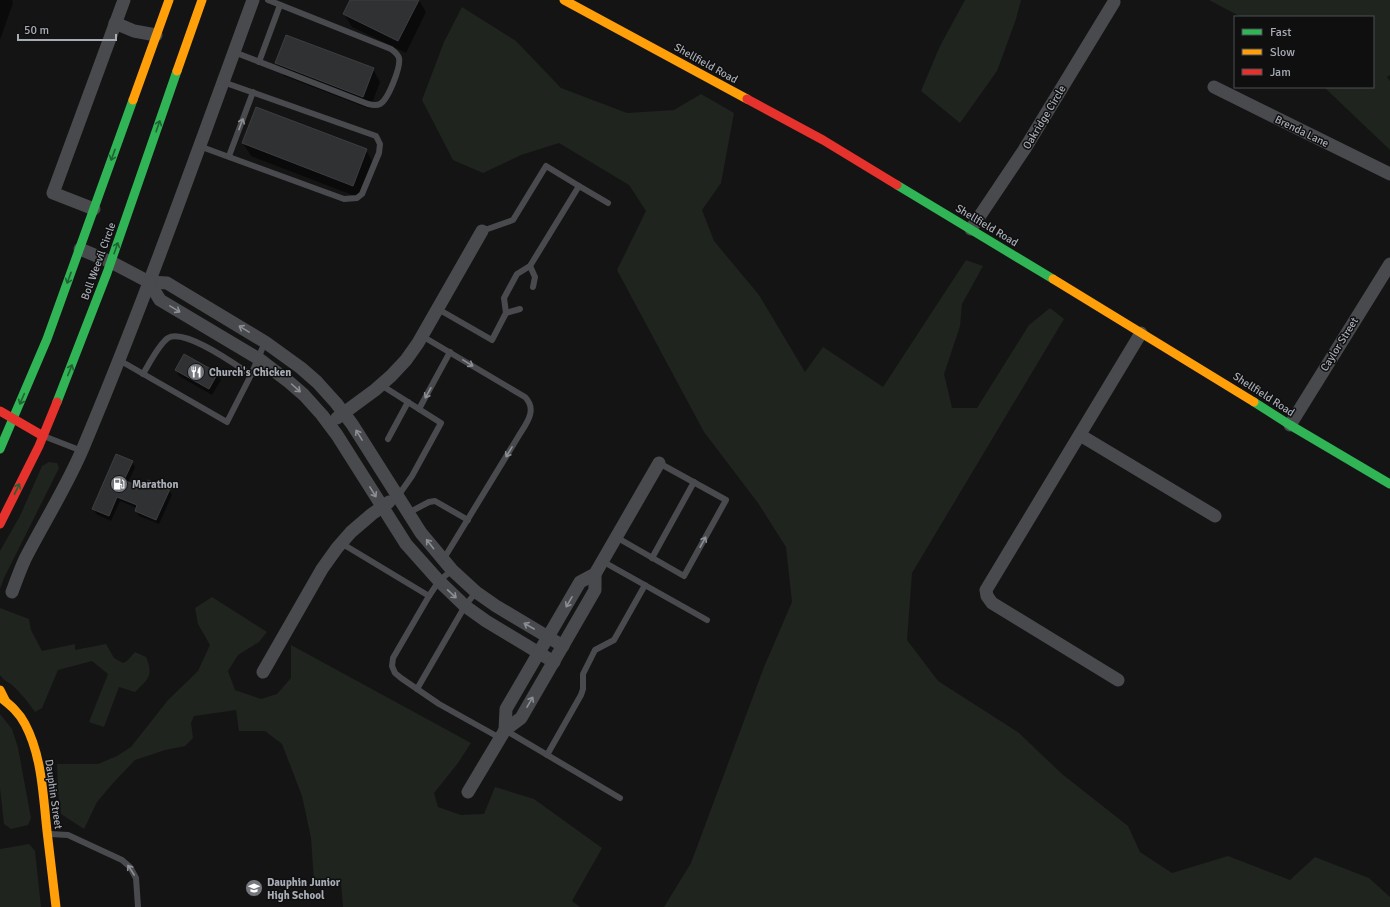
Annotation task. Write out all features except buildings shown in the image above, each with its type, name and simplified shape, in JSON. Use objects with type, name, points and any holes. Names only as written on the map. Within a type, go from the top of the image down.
[{"type":"main road","name":"Boll Weevil Circle","points":[[0,449],[47,339],[146,63],[160,38],[169,0]]},
{"type":"main road","name":"Boll Weevil Circle","points":[[0,524],[43,436],[71,368],[111,262],[202,0]]},
{"type":"main road","name":"Shellfield Road","points":[[564,0],[823,140],[1235,389],[1290,425],[1390,484]]},
{"type":"main road","points":[[174,51],[175,77]]},
{"type":"main road","points":[[0,411],[43,436]]},
{"type":"main road","name":"Dauphin Street","points":[[0,690],[3,698],[20,715],[27,727],[38,759],[56,907]]},
{"type":"street","points":[[94,209],[54,193],[124,0]]},
{"type":"street","points":[[12,592],[24,561],[82,451],[149,282],[253,0]]},
{"type":"street","name":"Oakridge Circle","points":[[971,229],[1024,150],[1114,2]]},
{"type":"street","points":[[115,23],[134,32],[160,38]]},
{"type":"street","points":[[134,32],[140,39],[145,51],[146,63]]},
{"type":"street","name":"Brenda Lane","points":[[1214,87],[1390,174]]},
{"type":"street","points":[[329,424],[381,385],[406,360],[438,309],[482,231]]},
{"type":"street","points":[[80,249],[111,262],[149,282],[167,283],[265,342],[295,363],[317,382],[344,413],[421,533],[452,570],[476,592],[502,610],[563,646]]},
{"type":"street","name":"Caylor Street","points":[[1290,425],[1390,264]]},
{"type":"street","points":[[149,282],[160,300],[259,359],[290,382],[304,395],[329,424],[406,544],[439,581],[465,606],[486,621],[554,662]]},
{"type":"street","points":[[1118,680],[992,603],[987,596],[986,590],[1141,333]]},
{"type":"street","points":[[1080,435],[1215,516]]},
{"type":"street","points":[[468,792],[502,734],[521,718],[554,662],[595,590],[595,574],[659,463]]},
{"type":"street","points":[[263,672],[322,569],[341,543],[351,532],[372,514],[398,496]]},
{"type":"street","points":[[502,734],[506,710],[580,582],[595,574]]},
{"type":"lane","points":[[234,52],[368,104],[377,106],[382,104],[387,98],[399,64],[397,53],[391,49],[268,0]]},
{"type":"lane","points":[[259,62],[280,5]]},
{"type":"lane","points":[[199,146],[344,199],[357,198],[362,194],[379,153],[380,144],[376,136],[223,82]]},
{"type":"lane","points":[[229,156],[253,92]]},
{"type":"lane","points":[[482,231],[513,220],[546,166],[608,203]]},
{"type":"lane","points":[[438,309],[492,340],[506,313],[504,298],[517,274],[530,266],[579,186]]},
{"type":"lane","points":[[530,266],[535,277],[533,287]]},
{"type":"lane","points":[[506,313],[520,309]]},
{"type":"lane","points":[[143,374],[161,346],[168,339],[175,336],[198,342],[251,375]]},
{"type":"lane","points":[[422,336],[525,397],[530,402],[532,409],[529,418],[518,437],[443,560]]},
{"type":"lane","points":[[119,360],[227,422],[259,359],[265,342]]},
{"type":"lane","points":[[419,409],[450,352]]},
{"type":"lane","points":[[381,385],[441,423],[412,476],[398,496]]},
{"type":"lane","points":[[388,439],[408,402]]},
{"type":"lane","points":[[43,436],[82,451]]},
{"type":"lane","points":[[616,537],[684,576],[726,500],[659,463]]},
{"type":"lane","points":[[652,558],[694,482]]},
{"type":"lane","points":[[408,513],[425,504],[435,501],[468,520]]},
{"type":"lane","points":[[341,543],[429,596]]},
{"type":"lane","points":[[602,561],[707,620]]},
{"type":"lane","points":[[452,570],[439,581],[393,658],[392,666],[395,673],[439,704],[547,755],[620,798]]},
{"type":"lane","points":[[547,755],[581,696],[583,689],[582,674],[595,650],[614,640],[645,585]]},
{"type":"lane","points":[[417,689],[465,606],[476,592]]},
{"type":"lane","points":[[47,834],[68,835],[122,860],[130,867],[136,878],[138,907]]},
{"type":"shaded area","points":[[965,0],[1021,0],[1016,19],[997,71],[960,123],[921,91],[940,46]]},
{"type":"shaded area","points":[[1209,0],[1390,0],[1390,75],[1387,77],[1390,81],[1390,150],[1325,88],[1374,88],[1374,16],[1239,16]]},
{"type":"shaded area","points":[[462,7],[516,41],[561,88],[627,113],[674,110],[701,94],[734,113],[721,183],[702,210],[714,241],[759,295],[805,372],[823,347],[883,387],[966,260],[983,266],[962,304],[960,326],[944,374],[952,408],[977,408],[1029,325],[1050,308],[1064,319],[912,573],[907,640],[938,681],[1019,733],[1062,774],[1128,826],[1140,852],[1172,873],[1228,856],[1290,880],[1315,857],[1369,878],[1390,897],[1390,907],[664,907],[691,863],[764,667],[792,602],[786,547],[758,503],[704,432],[617,270],[646,211],[629,185],[559,143],[521,155],[483,173],[453,160],[422,100],[444,42]]},
{"type":"shaded area","points":[[49,462],[57,463],[59,468],[4,578],[0,589],[0,551],[20,516],[42,466]]},
{"type":"shaded area","points":[[212,597],[267,632],[259,642],[238,655],[228,671],[235,690],[261,699],[277,694],[291,678],[291,645],[471,743],[458,763],[434,793],[438,807],[461,815],[484,814],[495,787],[534,799],[602,848],[572,901],[580,907],[343,907],[341,882],[314,881],[311,838],[302,796],[282,744],[265,731],[239,731],[236,710],[194,716],[191,723],[193,738],[185,746],[165,750],[135,760],[97,802],[84,829],[61,814],[57,764],[98,764],[117,756],[131,747],[168,700],[198,671],[210,645],[198,624],[195,608]]},
{"type":"shaded area","points":[[0,608],[29,619],[31,630],[42,651],[75,644],[75,650],[106,644],[114,658],[123,663],[127,661],[135,652],[146,657],[149,669],[148,677],[135,692],[119,687],[104,727],[89,722],[108,674],[92,661],[58,670],[42,708],[35,712],[18,691],[0,675]]},
{"type":"shaded area","points":[[0,714],[12,729],[18,748],[31,818],[28,825],[11,829],[4,824],[0,788]]},
{"type":"shaded area","points":[[29,844],[35,851],[41,907],[0,907],[0,849]]},
{"type":"traffic: fast","points":[[57,402],[107,273],[177,71]]},
{"type":"traffic: fast","points":[[0,449],[47,339],[133,100]]},
{"type":"traffic: fast","points":[[897,185],[1053,279]]},
{"type":"traffic: fast","points":[[1254,402],[1390,484]]},
{"type":"traffic: slow","points":[[133,100],[169,0]]},
{"type":"traffic: slow","points":[[177,71],[202,0]]},
{"type":"traffic: slow","points":[[564,0],[747,99]]},
{"type":"traffic: slow","points":[[1053,279],[1254,402]]},
{"type":"traffic: slow","points":[[0,690],[5,700]]},
{"type":"traffic: slow","points":[[0,697],[14,709],[23,720],[31,736],[35,749],[43,790],[56,907]]},
{"type":"traffic: jam","points":[[747,99],[823,140],[897,185]]},
{"type":"traffic: jam","points":[[0,524],[39,446],[57,402]]},
{"type":"traffic: jam","points":[[0,411],[43,436]]},
{"type":"place","name":"Church's Chicken","points":[[196,372]]},
{"type":"place","name":"Marathon","points":[[119,484]]},
{"type":"place","name":"Dauphin Junior High School","points":[[254,888]]}]
